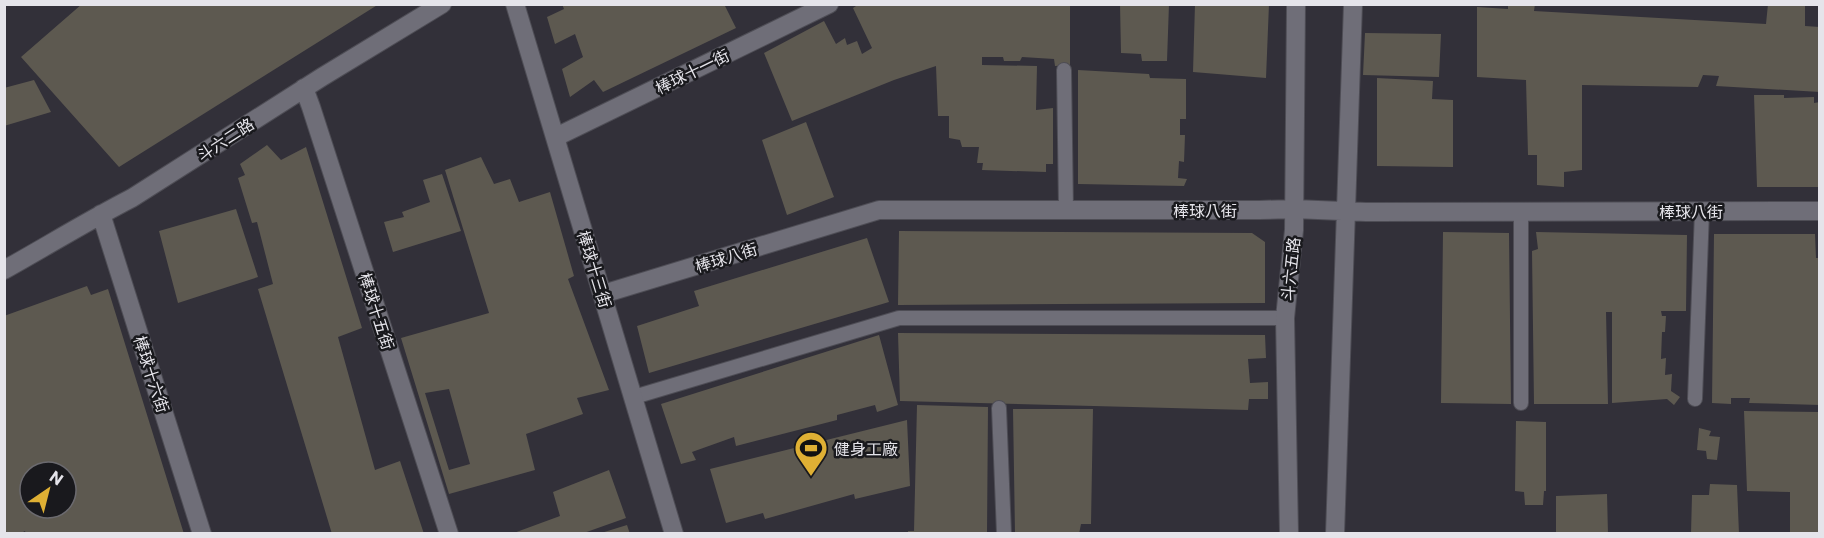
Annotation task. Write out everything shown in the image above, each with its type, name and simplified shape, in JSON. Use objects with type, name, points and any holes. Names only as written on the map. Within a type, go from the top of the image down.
[{"type":"street","name":"斗六二路","points":[[4,270],[132,198],[304,88],[442,4]]},
{"type":"street","name":"棒球十三街","points":[[515,4],[674,534]]},
{"type":"street","name":"棒球十一街","points":[[555,137],[829,4]]},
{"type":"street","name":"斗六五路","points":[[1289,534],[1285,318],[1294,230],[1296,4]]},
{"type":"street","points":[[1335,534],[1353,4]]},
{"type":"street","name":"棒球十五街","points":[[304,88],[449,534]]},
{"type":"street","name":"棒球八街","points":[[603,294],[879,210],[1820,211]]},
{"type":"street","name":"棒球十六街","points":[[101,214],[202,534]]},
{"type":"lane","points":[[1064,70],[1066,210]]},
{"type":"lane","points":[[1521,211],[1521,403]]},
{"type":"lane","points":[[1695,399],[1702,212]]},
{"type":"lane","points":[[633,397],[899,318],[1285,318]]},
{"type":"lane","points":[[999,408],[1004,534]]},
{"type":"building","points":[[82,4],[379,4],[119,167],[21,57]]},
{"type":"building","points":[[562,4],[724,4],[736,28],[603,92],[594,80],[570,97],[562,69],[583,57],[575,34],[555,44],[547,17],[564,9]]},
{"type":"building","points":[[859,4],[1070,4],[1070,65],[1055,66],[1054,59],[1022,57],[1020,61],[1004,61],[1003,57],[982,57],[982,65],[1037,66],[1036,110],[1053,108],[1053,164],[1046,164],[1046,172],[982,170],[983,163],[977,163],[979,147],[962,147],[960,140],[949,138],[949,116],[938,116],[936,66],[894,80],[792,121],[764,53],[824,21],[836,44],[845,38],[847,45],[857,41],[862,54],[872,48],[853,8]]},
{"type":"building","points":[[1120,4],[1169,4],[1167,61],[1142,61],[1141,54],[1121,53]]},
{"type":"building","points":[[1195,4],[1269,4],[1266,78],[1193,72]]},
{"type":"building","points":[[1508,4],[1535,4],[1534,11],[1766,24],[1768,4],[1805,4],[1805,26],[1820,27],[1820,92],[1716,86],[1719,76],[1703,75],[1698,87],[1582,85],[1582,170],[1564,172],[1564,187],[1537,185],[1537,155],[1528,155],[1526,80],[1477,77],[1477,7],[1508,9]]},
{"type":"building","points":[[1365,33],[1441,34],[1439,77],[1363,75]]},
{"type":"building","points":[[1078,70],[1149,74],[1150,78],[1186,79],[1186,119],[1180,119],[1180,135],[1185,135],[1184,162],[1179,161],[1178,178],[1187,179],[1184,186],[1078,184]]},
{"type":"building","points":[[1377,78],[1433,81],[1432,99],[1453,100],[1453,167],[1377,166]]},
{"type":"building","points":[[34,80],[51,112],[4,126],[4,88]]},
{"type":"building","points":[[1754,95],[1784,95],[1784,98],[1814,97],[1814,103],[1820,102],[1820,187],[1757,187]]},
{"type":"building","points":[[806,122],[834,197],[787,215],[762,140]]},
{"type":"building","points":[[267,145],[281,160],[306,147],[362,328],[338,337],[375,470],[400,461],[424,534],[332,534],[258,289],[273,284],[257,222],[252,223],[238,178],[245,175],[240,164]]},
{"type":"building","points":[[481,157],[494,184],[510,179],[519,202],[550,192],[574,276],[568,279],[609,390],[577,398],[583,414],[526,434],[535,470],[449,494],[401,338],[489,313],[445,170]],"holes":[[[449,389],[470,464],[449,470],[425,393]]]},
{"type":"building","points":[[442,174],[461,231],[393,252],[384,222],[404,217],[402,212],[430,202],[423,180]]},
{"type":"building","points":[[236,209],[258,277],[178,303],[159,231]]},
{"type":"building","points":[[899,231],[1252,233],[1265,242],[1265,303],[898,305]]},
{"type":"building","points":[[1443,232],[1509,233],[1511,404],[1441,403]]},
{"type":"building","points":[[1536,232],[1687,235],[1686,311],[1661,311],[1662,316],[1666,316],[1665,332],[1662,332],[1661,359],[1666,358],[1665,375],[1672,374],[1671,391],[1680,397],[1674,405],[1667,399],[1612,403],[1612,312],[1606,312],[1608,404],[1534,404],[1532,251],[1538,249]]},
{"type":"building","points":[[1714,234],[1815,234],[1816,258],[1820,258],[1820,405],[1749,403],[1750,398],[1731,398],[1731,404],[1712,403]]},
{"type":"building","points":[[867,238],[889,302],[649,373],[637,326],[699,306],[694,291]]},
{"type":"building","points":[[87,286],[91,295],[108,289],[184,534],[26,534],[25,531],[19,534],[7,534],[4,525],[4,316]]},
{"type":"building","points":[[898,333],[1265,335],[1266,358],[1248,359],[1250,383],[1268,382],[1268,399],[1249,399],[1248,410],[900,401]]},
{"type":"building","points":[[879,335],[898,405],[877,412],[875,405],[837,415],[837,420],[736,446],[734,437],[692,452],[696,460],[681,464],[661,404]]},
{"type":"building","points":[[917,405],[988,407],[987,534],[908,534],[908,531],[914,531]]},
{"type":"building","points":[[1013,409],[1093,409],[1091,524],[1081,524],[1079,534],[1015,534]]},
{"type":"building","points":[[1744,411],[1820,412],[1820,534],[1790,534],[1790,492],[1747,491]]},
{"type":"building","name":"健身工廠","points":[[907,420],[910,486],[855,499],[854,494],[765,519],[763,513],[726,523],[710,469]]},
{"type":"building","points":[[1516,421],[1546,422],[1546,491],[1544,491],[1543,505],[1525,505],[1524,492],[1515,491]]},
{"type":"building","points":[[1699,428],[1711,431],[1709,436],[1720,437],[1717,460],[1707,459],[1706,451],[1697,450]]},
{"type":"building","points":[[609,470],[626,518],[581,534],[511,534],[560,516],[553,492]]},
{"type":"building","points":[[1710,484],[1737,485],[1739,534],[1691,534],[1692,495],[1709,495]]},
{"type":"building","points":[[1607,494],[1608,534],[1556,534],[1556,496]]},
{"type":"building","points":[[627,525],[630,534],[601,534],[601,533]]},
{"type":"place","name":"健身工廠","points":[[811,477]]}]
